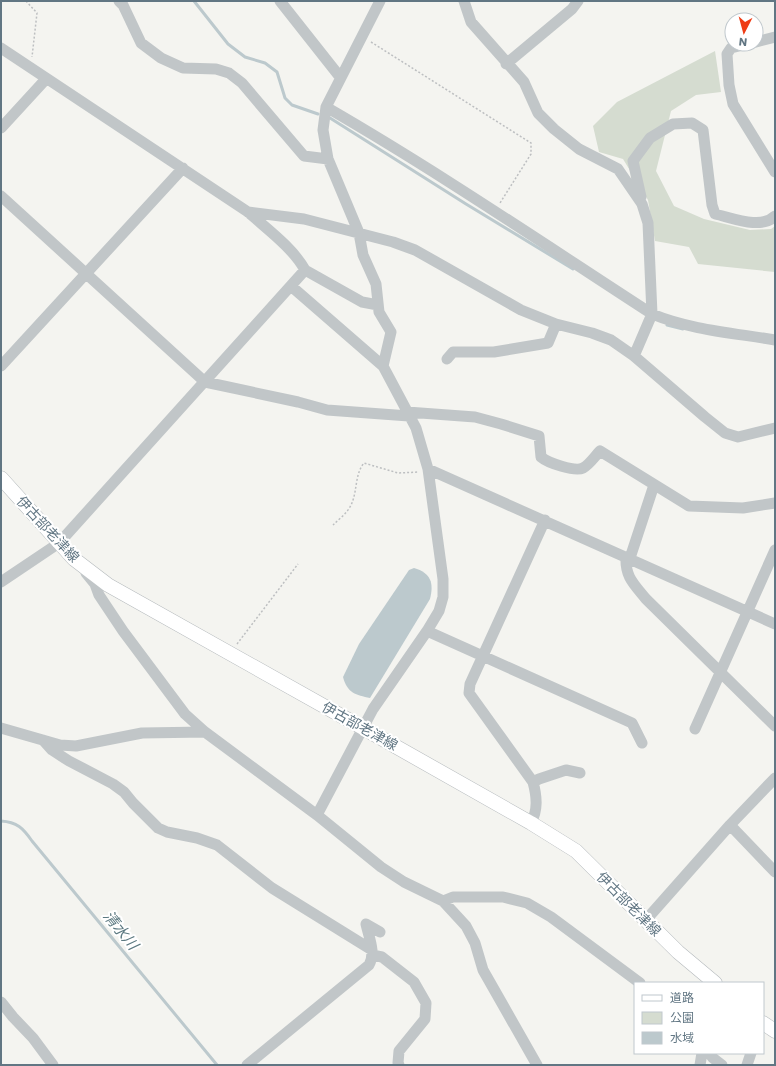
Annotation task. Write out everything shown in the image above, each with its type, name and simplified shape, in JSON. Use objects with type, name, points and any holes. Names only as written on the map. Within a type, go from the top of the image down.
[{"type":"main road","name":"伊古部老津線","points":[[1,478],[74,560],[108,584],[531,823],[576,851],[645,921],[678,952],[714,982]]},
{"type":"main road","points":[[764,1024],[775,1031]]},
{"type":"street","points":[[119,1],[123,5],[141,44],[161,58],[183,68],[216,69],[229,73],[242,83],[304,156],[328,159]]},
{"type":"street","points":[[280,1],[340,77]]},
{"type":"street","points":[[380,1],[340,77],[326,108],[323,130],[328,159],[360,233],[363,255],[376,284],[379,312],[391,332],[384,366]]},
{"type":"street","points":[[464,1],[470,22],[506,64],[524,82],[538,113],[554,129],[579,149],[618,169],[642,204]]},
{"type":"street","points":[[506,64],[572,9],[578,1]]},
{"type":"street","points":[[764,40],[775,37]]},
{"type":"street","points":[[1,48],[248,212],[300,260],[305,270],[362,302],[378,305]]},
{"type":"street","points":[[728,52],[727,54],[733,104],[775,172]]},
{"type":"street","points":[[1,128],[46,79]]},
{"type":"street","points":[[326,108],[495,211],[652,314],[697,328],[775,340]]},
{"type":"street","points":[[634,356],[652,314],[648,223],[642,204],[633,161],[650,138],[674,124],[692,123],[703,130],[712,205],[715,214],[759,224],[770,221],[775,216]]},
{"type":"street","points":[[1,366],[183,168]]},
{"type":"street","points":[[1,196],[205,382],[298,402],[327,410],[476,417],[539,436],[541,457],[547,462],[578,470],[584,468],[600,451],[689,506],[743,508],[775,503]]},
{"type":"street","points":[[248,212],[304,219],[393,242],[415,250],[521,310],[556,324],[592,333],[611,340],[634,356],[725,433],[738,437],[775,428]]},
{"type":"street","points":[[1,582],[59,543],[305,270]]},
{"type":"street","points":[[291,286],[384,366],[416,428],[428,469],[444,579],[443,598],[439,611],[427,631],[373,709],[316,815]]},
{"type":"street","points":[[447,359],[453,352],[494,352],[548,343],[556,324]]},
{"type":"street","points":[[428,469],[628,557],[775,624]]},
{"type":"street","points":[[654,485],[625,567],[630,578],[646,599],[775,726]]},
{"type":"street","points":[[531,823],[535,815],[537,796],[533,782],[469,692],[470,684],[545,520]]},
{"type":"street","points":[[695,729],[719,672],[775,550]]},
{"type":"street","points":[[74,560],[95,584],[99,595],[123,632],[185,714],[205,732],[316,815],[381,867],[404,882],[444,902],[466,926],[475,943],[483,970],[537,1065]]},
{"type":"street","points":[[427,631],[632,723],[642,743]]},
{"type":"street","points":[[1,728],[60,745],[76,746],[142,733],[205,732]]},
{"type":"street","points":[[43,740],[52,750],[69,761],[114,784],[124,792],[158,828],[167,832],[197,838],[216,845],[272,888],[372,953],[382,957],[414,982],[426,1003],[425,1019],[399,1051],[399,1065]]},
{"type":"street","points":[[533,782],[566,770],[580,773]]},
{"type":"street","points":[[645,921],[730,825],[775,778]]},
{"type":"street","points":[[730,825],[775,872]]},
{"type":"street","points":[[444,902],[453,898],[503,897],[527,903],[551,917],[639,982]]},
{"type":"street","points":[[247,1065],[369,965],[372,959],[372,953],[366,924],[380,932]]},
{"type":"street","points":[[1,1002],[33,1038],[53,1065]]},
{"type":"street","points":[[700,1065],[702,1054]]},
{"type":"street","points":[[710,1054],[722,1065]]},
{"type":"street","points":[[747,1065],[751,1054]]},
{"type":"path","points":[[26,1],[37,13],[31,68]]},
{"type":"path","points":[[362,36],[531,143],[531,154],[495,211]]},
{"type":"path","points":[[333,525],[350,507],[356,491],[359,469],[364,463],[398,472],[417,472],[428,469]]},
{"type":"path","points":[[230,653],[298,564]]},
{"type":"green space","points":[[715,51],[721,92],[696,95],[671,111],[656,171],[674,206],[704,219],[750,230],[771,229],[775,226],[775,272],[698,264],[689,247],[655,241],[648,200],[623,159],[599,152],[593,126],[617,102]]},
{"type":"water","points":[[414,568],[420,570],[430,579],[432,588],[430,599],[370,698],[360,696],[347,687],[343,677],[359,644],[409,570]]},
{"type":"waterway","points":[[194,1],[228,44],[245,57],[265,63],[277,72],[285,98],[292,105],[318,114]]},
{"type":"waterway","points":[[330,118],[466,204],[573,269]]},
{"type":"waterway","points":[[667,325],[683,329]]},
{"type":"waterway","name":"清水川","points":[[1,821],[15,824],[26,833],[217,1065]]}]
